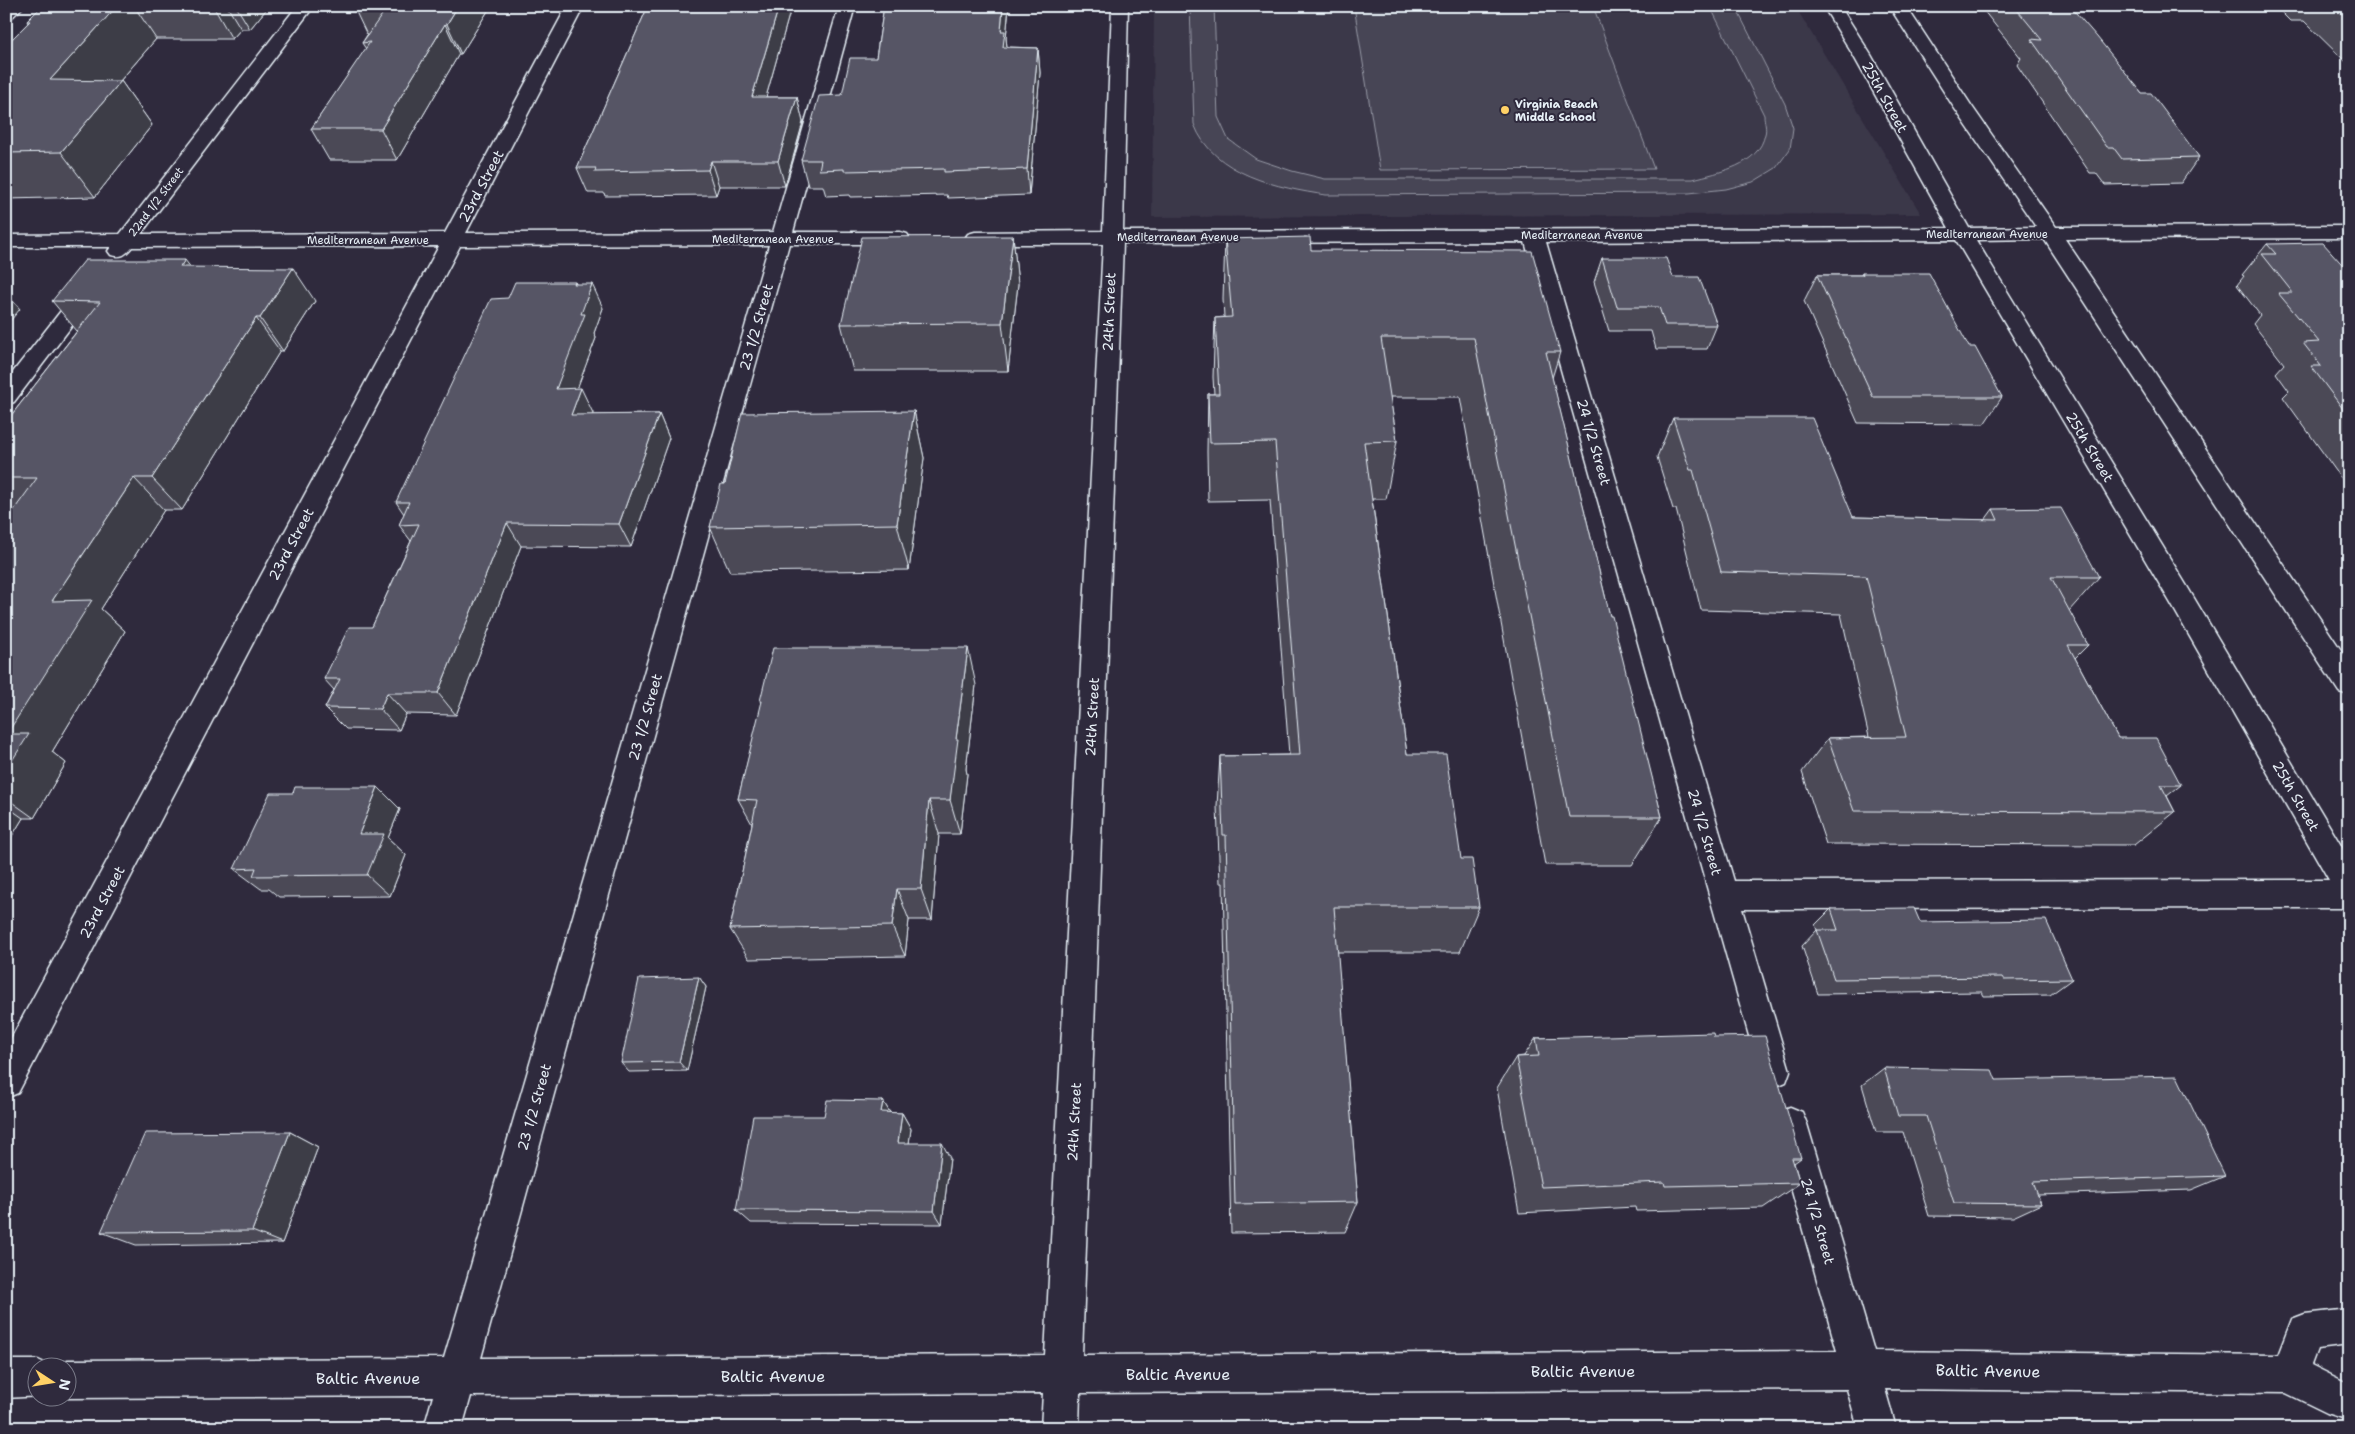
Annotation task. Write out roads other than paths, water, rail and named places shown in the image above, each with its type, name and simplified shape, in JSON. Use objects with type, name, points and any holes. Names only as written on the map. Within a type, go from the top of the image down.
[{"type":"main road","points":[[6,35],[36,6]]},
{"type":"main road","name":"22nd 1/2 Street","points":[[6,397],[306,6]]},
{"type":"main road","name":"23rd Street","points":[[6,1082],[576,6]]},
{"type":"main road","name":"23 1/2 Street","points":[[443,1428],[847,6]]},
{"type":"main road","name":"24th Street","points":[[1060,1428],[1113,237],[1120,6]]},
{"type":"main road","name":"25th Street","points":[[1831,6],[1862,55],[1963,234],[2179,595],[2349,887]]},
{"type":"main road","points":[[1897,6],[1962,106],[2051,234],[2349,684]]},
{"type":"main road","name":"Mediterranean Avenue","points":[[955,238],[2349,232]]},
{"type":"main road","name":"24 1/2 Street","points":[[1534,236],[1877,1428]]},
{"type":"main road","name":"Mediterranean Avenue","points":[[6,242],[916,238]]},
{"type":"main road","points":[[1723,895],[2349,894]]},
{"type":"main road","points":[[2289,1374],[2305,1332],[2349,1327]]},
{"type":"main road","name":"Baltic Avenue","points":[[78,1379],[1861,1370],[2289,1374],[2340,1400],[2349,1401]]},
{"type":"main road","points":[[6,1379],[28,1379]]},
{"type":"place","name":"Virginia Beach Middle School","points":[[1505,110]]}]
